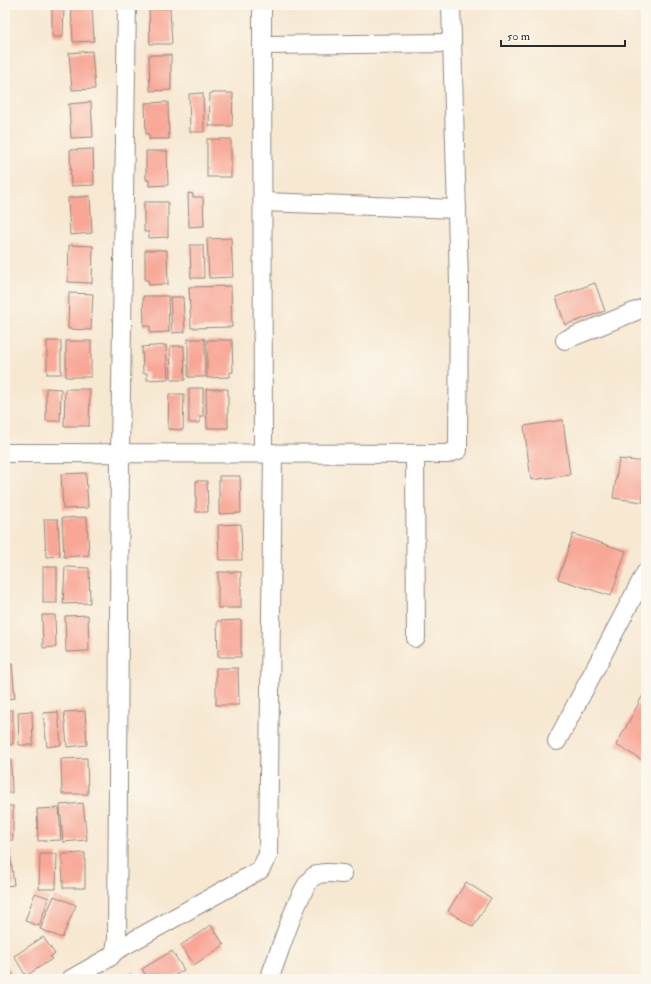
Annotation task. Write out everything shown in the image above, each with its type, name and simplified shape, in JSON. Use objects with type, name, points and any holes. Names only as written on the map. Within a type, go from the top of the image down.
[{"type":"street","points":[[115,951],[117,938],[120,453],[127,5]]},
{"type":"street","points":[[72,979],[110,957],[115,951],[260,870],[268,855],[268,453],[263,202],[262,5]]},
{"type":"street","points":[[5,453],[451,454],[459,448],[457,209],[451,5]]},
{"type":"street","points":[[262,45],[452,43]]},
{"type":"street","points":[[263,202],[457,209]]},
{"type":"street","points":[[565,340],[646,307]]},
{"type":"street","points":[[415,454],[416,638]]},
{"type":"street","points":[[557,741],[646,572]]},
{"type":"street","points":[[269,979],[295,908],[309,882],[313,877],[320,874],[343,874]]},
{"type":"building","points":[[92,5],[94,41],[73,42],[71,6]]},
{"type":"building","points":[[52,6],[64,6],[63,37],[52,37]]},
{"type":"building","points":[[170,8],[172,44],[150,44],[149,9]]},
{"type":"building","points":[[92,51],[95,89],[72,90],[69,53]]},
{"type":"building","points":[[149,55],[171,55],[171,90],[150,91]]},
{"type":"building","points":[[203,93],[204,132],[190,132],[189,94]]},
{"type":"building","points":[[210,93],[233,93],[232,126],[209,126]]},
{"type":"building","points":[[91,102],[93,137],[71,138],[69,104]]},
{"type":"building","points":[[168,102],[169,139],[149,139],[149,134],[146,134],[145,103]]},
{"type":"building","points":[[207,139],[231,139],[231,177],[207,177]]},
{"type":"building","points":[[93,149],[94,185],[71,186],[70,150]]},
{"type":"building","points":[[146,151],[167,151],[168,185],[149,186],[149,180],[146,180]]},
{"type":"building","points":[[188,193],[193,194],[193,197],[203,197],[204,226],[189,227]]},
{"type":"building","points":[[90,196],[92,233],[70,235],[68,198]]},
{"type":"building","points":[[144,202],[168,202],[168,237],[149,238],[149,232],[144,232]]},
{"type":"building","points":[[231,238],[233,277],[209,278],[207,239]]},
{"type":"building","points":[[69,245],[93,246],[92,283],[68,282]]},
{"type":"building","points":[[190,245],[203,245],[204,278],[191,278]]},
{"type":"building","points":[[145,250],[167,250],[168,284],[149,285],[148,280],[145,280]]},
{"type":"building","points":[[595,283],[605,311],[565,325],[556,297]]},
{"type":"building","points":[[231,286],[232,327],[191,328],[189,287]]},
{"type":"building","points":[[69,293],[93,294],[91,330],[68,329]]},
{"type":"building","points":[[143,296],[168,296],[169,332],[150,333],[150,326],[144,326]]},
{"type":"building","points":[[170,297],[183,297],[185,332],[172,333]]},
{"type":"building","points":[[188,339],[205,339],[205,377],[188,377]]},
{"type":"building","points":[[207,340],[232,340],[233,372],[230,372],[230,377],[207,378]]},
{"type":"building","points":[[47,341],[61,341],[61,374],[47,374]]},
{"type":"building","points":[[66,341],[91,341],[91,377],[66,377]]},
{"type":"building","points":[[166,345],[168,379],[147,380],[147,373],[143,373],[142,347]]},
{"type":"building","points":[[170,346],[184,346],[185,380],[171,380]]},
{"type":"building","points":[[46,388],[61,389],[60,421],[46,421]]},
{"type":"building","points":[[189,388],[203,388],[203,416],[200,416],[200,423],[189,423]]},
{"type":"building","points":[[65,389],[90,389],[89,426],[64,426]]},
{"type":"building","points":[[206,389],[228,389],[228,428],[207,428]]},
{"type":"building","points":[[169,394],[184,394],[183,430],[168,429]]},
{"type":"building","points":[[563,420],[570,475],[531,480],[524,426]]},
{"type":"building","points":[[619,459],[646,462],[643,502],[613,498]]},
{"type":"building","points":[[86,473],[88,508],[63,509],[61,474]]},
{"type":"building","points":[[219,476],[240,476],[241,513],[219,514]]},
{"type":"building","points":[[196,481],[207,481],[208,512],[196,512]]},
{"type":"building","points":[[87,517],[89,555],[64,557],[62,518]]},
{"type":"building","points":[[44,519],[58,519],[60,556],[46,557]]},
{"type":"building","points":[[241,524],[242,560],[219,560],[218,525]]},
{"type":"building","points":[[573,534],[626,551],[611,596],[558,579]]},
{"type":"building","points":[[43,567],[57,567],[57,603],[43,603]]},
{"type":"building","points":[[65,567],[89,568],[90,603],[63,604]]},
{"type":"building","points":[[218,572],[241,572],[241,608],[218,608]]},
{"type":"building","points":[[42,615],[55,615],[56,647],[43,648]]},
{"type":"building","points":[[88,615],[89,651],[66,652],[65,616]]},
{"type":"building","points":[[241,620],[241,657],[218,657],[217,621]]},
{"type":"building","points":[[5,664],[12,664],[15,698],[5,699]]},
{"type":"building","points":[[216,668],[238,668],[239,705],[216,705]]},
{"type":"building","points":[[643,695],[646,697],[646,762],[616,745]]},
{"type":"building","points":[[5,710],[13,710],[13,744],[5,745]]},
{"type":"building","points":[[32,711],[33,745],[19,745],[18,712]]},
{"type":"building","points":[[85,711],[87,745],[67,747],[64,712]]},
{"type":"building","points":[[58,712],[61,745],[47,747],[43,713]]},
{"type":"building","points":[[87,758],[88,794],[62,794],[61,759]]},
{"type":"building","points":[[5,759],[11,759],[12,793],[5,793]]},
{"type":"building","points":[[83,803],[87,840],[63,842],[60,805]]},
{"type":"building","points":[[5,806],[13,806],[13,840],[5,840]]},
{"type":"building","points":[[59,808],[61,840],[38,841],[37,809]]},
{"type":"building","points":[[10,850],[14,885],[5,886],[5,851]]},
{"type":"building","points":[[85,853],[85,888],[63,888],[62,854]]},
{"type":"building","points":[[40,854],[57,854],[56,889],[39,889]]},
{"type":"building","points":[[466,882],[491,898],[473,927],[448,911]]},
{"type":"building","points":[[35,893],[49,898],[39,926],[25,921]]},
{"type":"building","points":[[54,896],[76,905],[62,938],[40,929]]},
{"type":"building","points":[[211,925],[224,945],[194,965],[181,945]]},
{"type":"building","points":[[43,937],[55,954],[50,957],[52,959],[26,976],[14,956]]},
{"type":"building","points":[[172,951],[184,970],[169,979],[148,979],[142,969]]},
{"type":"building","points":[[5,963],[16,979],[5,979]]},
{"type":"building","points":[[131,974],[134,979],[122,979]]}]
